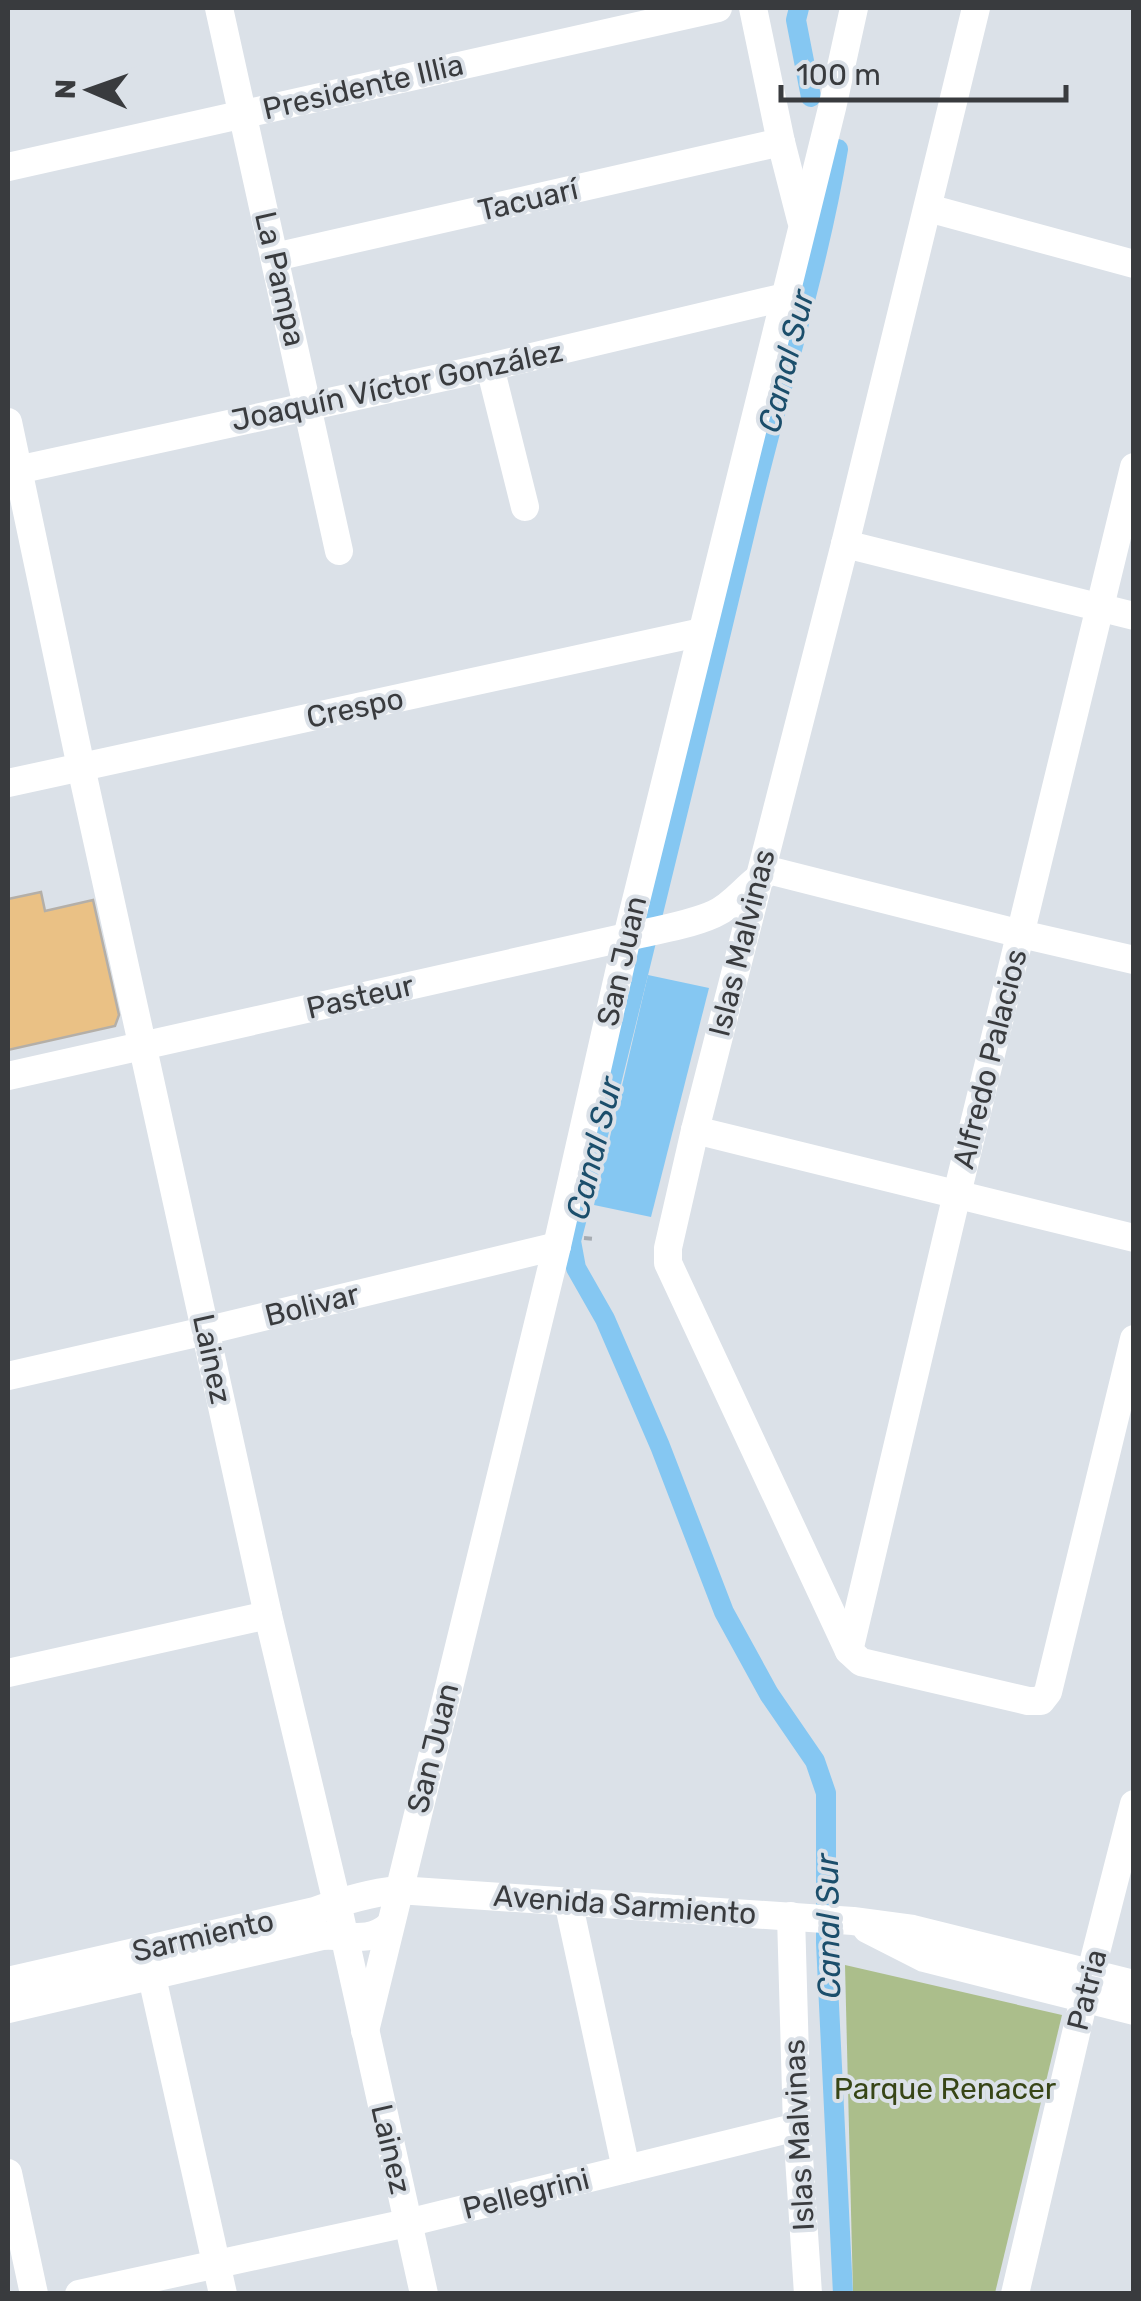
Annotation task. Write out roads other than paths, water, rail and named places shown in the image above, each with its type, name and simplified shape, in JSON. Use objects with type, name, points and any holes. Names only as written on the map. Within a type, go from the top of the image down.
[{"type":"street","name":"La Pampa","points":[[219,8],[340,551]]},
{"type":"street","name":"Presidente Illia","points":[[8,167],[718,8]]},
{"type":"street","points":[[753,8],[802,223]]},
{"type":"street","name":"San Juan","points":[[364,2031],[854,8]]},
{"type":"street","name":"Islas Malvinas","points":[[849,1651],[668,1263],[668,1248],[976,8]]},
{"type":"street","name":"Tacuarí","points":[[274,258],[781,142]]},
{"type":"street","points":[[928,208],[1134,264]]},
{"type":"street","name":"Joaquín Víctor González","points":[[13,471],[490,367],[785,297]]},
{"type":"street","points":[[490,367],[525,507]]},
{"type":"street","name":"Lainez","points":[[8,422],[13,471],[424,2294]]},
{"type":"street","name":"Alfredo Palacios","points":[[849,1651],[1134,467]]},
{"type":"street","points":[[845,544],[1134,616]]},
{"type":"street","name":"Crespo","points":[[8,783],[702,632]]},
{"type":"street","points":[[760,876],[772,871],[1134,960]]},
{"type":"street","name":"Pasteur","points":[[8,1076],[627,938],[705,917],[732,903],[760,876]]},
{"type":"street","points":[[705,917],[728,921],[743,941]]},
{"type":"street","points":[[695,1130],[1134,1238]]},
{"type":"street","name":"Bolivar","points":[[8,1376],[557,1246]]},
{"type":"street","points":[[849,1651],[861,1662],[1042,1701],[1048,1692],[1134,1339]]},
{"type":"street","points":[[8,1673],[268,1615]]},
{"type":"street","name":"Patria","points":[[1015,2294],[1134,1804]]},
{"type":"street","name":"Avenida Sarmiento","points":[[398,1890],[853,1921],[924,1958],[1087,1986],[1134,1984]]},
{"type":"street","name":"Sarmiento","points":[[8,1981],[398,1890]]},
{"type":"street","points":[[568,1901],[626,2169]]},
{"type":"street","name":"Islas Malvinas","points":[[797,1916],[797,2127],[808,2294]]},
{"type":"street","name":"Sarmiento","points":[[8,2009],[322,1936],[375,1936],[389,1926]]},
{"type":"street","points":[[152,1977],[224,2294]]},
{"type":"street","name":"Avenida Sarmiento","points":[[1087,1986],[1134,2011]]},
{"type":"street","name":"Pellegrini","points":[[79,2294],[407,2223],[797,2127]]},
{"type":"street","points":[[8,2173],[34,2294]]},
{"type":"water","points":[[648,975],[709,988],[651,1217],[594,1205]]},
{"type":"waterway","name":"Canal Sur","points":[[799,8],[796,20],[811,97]]},
{"type":"waterway","name":"Canal Sur","points":[[838,149],[809,283],[571,1241],[576,1268],[605,1319],[660,1446],[724,1612],[769,1694],[815,1761],[826,1793],[826,1943],[843,2294]]},
{"type":"park label","name":"Parque Renacer","points":[[945,2089]]}]
